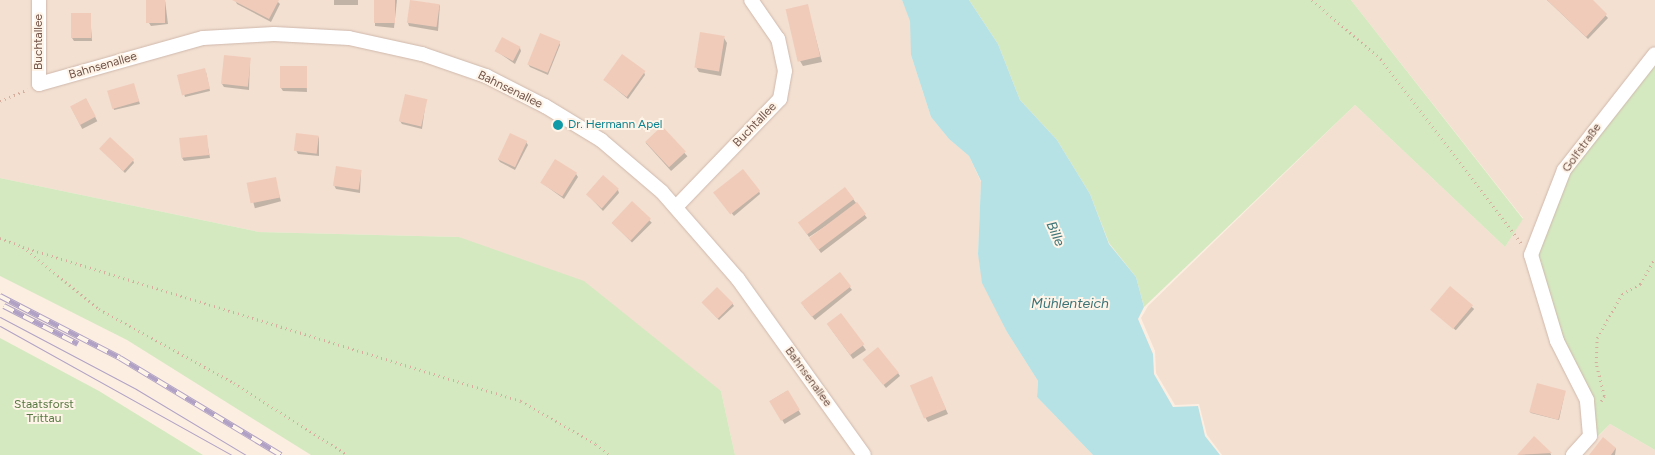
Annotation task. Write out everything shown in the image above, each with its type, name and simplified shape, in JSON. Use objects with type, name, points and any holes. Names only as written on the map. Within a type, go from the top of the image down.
[{"type":"street","name":"Buchtallee","points":[[39,0],[39,84]]},
{"type":"street","name":"Buchtallee","points":[[676,207],[780,99],[785,71],[778,39],[751,0]]},
{"type":"street","name":"Bahnsenallee","points":[[39,84],[203,38],[274,34],[349,38],[422,54],[486,76],[545,106],[601,140],[676,207],[738,279],[864,455]]},
{"type":"street","name":"Golfstraße","points":[[1531,255],[1564,170],[1655,54]]},
{"type":"street","points":[[1531,255],[1557,341],[1587,400],[1590,436],[1573,455]]},
{"type":"path","points":[[1312,0],[1381,59],[1531,255]]},
{"type":"path","points":[[0,101],[39,84]]},
{"type":"path","points":[[0,238],[23,247],[521,401],[596,444],[609,455]]},
{"type":"path","points":[[23,247],[99,309],[234,383],[348,455]]},
{"type":"path","points":[[1589,419],[1604,396],[1596,363],[1597,338],[1622,294],[1640,284],[1655,258]]},
{"type":"shaded area","points":[[0,0],[902,0],[911,21],[911,55],[931,117],[949,139],[969,156],[981,182],[978,254],[1007,332],[1038,381],[1037,397],[1093,455],[735,455],[721,391],[459,237],[259,232],[0,178]]},
{"type":"shaded area","points":[[1351,0],[1655,0],[1655,76],[1552,345],[1579,401],[1586,433],[1567,455],[1222,455],[1207,435],[1199,404],[1175,405],[1156,373],[1155,351],[1141,318],[1148,306],[1355,105],[1505,247],[1523,218]]},
{"type":"shaded area","points":[[1610,424],[1655,450],[1655,455],[1581,455]]},
{"type":"green space","points":[[969,0],[1351,0],[1523,219],[1505,247],[1355,105],[1144,307],[1136,277],[1109,243],[1090,194],[1057,140],[1020,100],[998,44]]},
{"type":"green space","points":[[1655,64],[1655,450],[1610,424],[1595,439],[1537,254],[1571,172]]},
{"type":"green space","points":[[0,178],[259,232],[459,237],[584,281],[721,391],[735,455],[311,455],[127,340],[0,276]]},
{"type":"green space","name":"Staatsforst Trittau","points":[[0,338],[99,391],[203,455],[0,455]]},
{"type":"water","name":"Mühlenteich","points":[[902,0],[969,0],[998,44],[1020,100],[1057,140],[1090,194],[1109,244],[1136,277],[1144,307],[1138,319],[1153,354],[1154,374],[1173,407],[1198,406],[1205,436],[1220,455],[1093,455],[1037,397],[1038,381],[1007,332],[982,283],[978,254],[981,181],[969,156],[949,139],[931,117],[911,55],[910,21]]},
{"type":"building","points":[[146,0],[165,0],[165,23],[146,23]]},
{"type":"building","points":[[232,0],[279,0],[269,19]]},
{"type":"building","points":[[374,0],[395,0],[395,23],[374,23]]},
{"type":"building","points":[[410,0],[440,4],[437,27],[407,23]]},
{"type":"building","points":[[1547,0],[1593,0],[1607,14],[1586,37]]},
{"type":"building","points":[[808,4],[820,57],[798,62],[786,9]]},
{"type":"building","points":[[71,13],[91,13],[91,38],[71,38]]},
{"type":"building","points":[[700,32],[725,36],[719,71],[694,68]]},
{"type":"building","points":[[540,33],[560,41],[548,73],[527,65]]},
{"type":"building","points":[[502,37],[521,47],[513,61],[494,51]]},
{"type":"building","points":[[622,54],[645,71],[627,97],[603,80]]},
{"type":"building","points":[[224,55],[251,58],[248,87],[221,84]]},
{"type":"building","points":[[280,66],[307,66],[307,88],[280,88]]},
{"type":"building","points":[[205,68],[210,88],[182,95],[177,75]]},
{"type":"building","points":[[134,83],[139,101],[112,109],[107,91]]},
{"type":"building","points":[[405,94],[427,99],[421,126],[399,121]]},
{"type":"building","points":[[86,98],[96,117],[80,125],[70,106]]},
{"type":"building","points":[[662,126],[686,152],[669,167],[645,142]]},
{"type":"building","points":[[296,133],[319,136],[317,154],[294,151]]},
{"type":"building","points":[[510,133],[527,141],[515,167],[498,159]]},
{"type":"building","points":[[207,135],[209,155],[181,158],[179,138]]},
{"type":"building","points":[[110,137],[134,160],[123,171],[99,149]]},
{"type":"building","points":[[555,159],[577,173],[562,197],[540,183]]},
{"type":"building","points":[[336,166],[362,170],[359,190],[333,186]]},
{"type":"building","points":[[743,169],[760,191],[730,214],[713,192]]},
{"type":"building","points":[[603,175],[619,189],[602,208],[586,195]]},
{"type":"building","points":[[276,177],[280,198],[251,203],[247,183]]},
{"type":"building","points":[[845,187],[854,199],[807,234],[798,223]]},
{"type":"building","points":[[632,201],[651,219],[631,241],[612,223]]},
{"type":"building","points":[[857,202],[866,214],[818,250],[809,238]]},
{"type":"building","points":[[840,272],[851,286],[812,317],[801,303]]},
{"type":"building","points":[[1450,286],[1473,305],[1453,329],[1430,310]]},
{"type":"building","points":[[717,287],[733,303],[718,319],[701,303]]},
{"type":"building","points":[[841,313],[864,344],[850,355],[827,324]]},
{"type":"building","points":[[878,347],[899,373],[883,385],[862,360]]},
{"type":"building","points":[[932,376],[946,409],[924,419],[910,385]]},
{"type":"building","points":[[1537,383],[1566,391],[1558,420],[1529,412]]},
{"type":"building","points":[[788,390],[800,410],[781,421],[769,401]]},
{"type":"building","points":[[1534,436],[1552,453],[1517,455]]},
{"type":"building","points":[[1603,437],[1616,448],[1611,455],[1589,455]]},
{"type":"tram line","points":[[0,317],[136,389],[246,455]]},
{"type":"tram line","points":[[0,326],[232,455]]},
{"type":"railway","points":[[0,296],[120,358],[281,455]]},
{"type":"railway","points":[[4,306],[78,344]]},
{"type":"place","name":"Dr. Hermann Apel","points":[[558,125]]},
{"type":"water label","name":"Bille","points":[[1055,234]]}]
